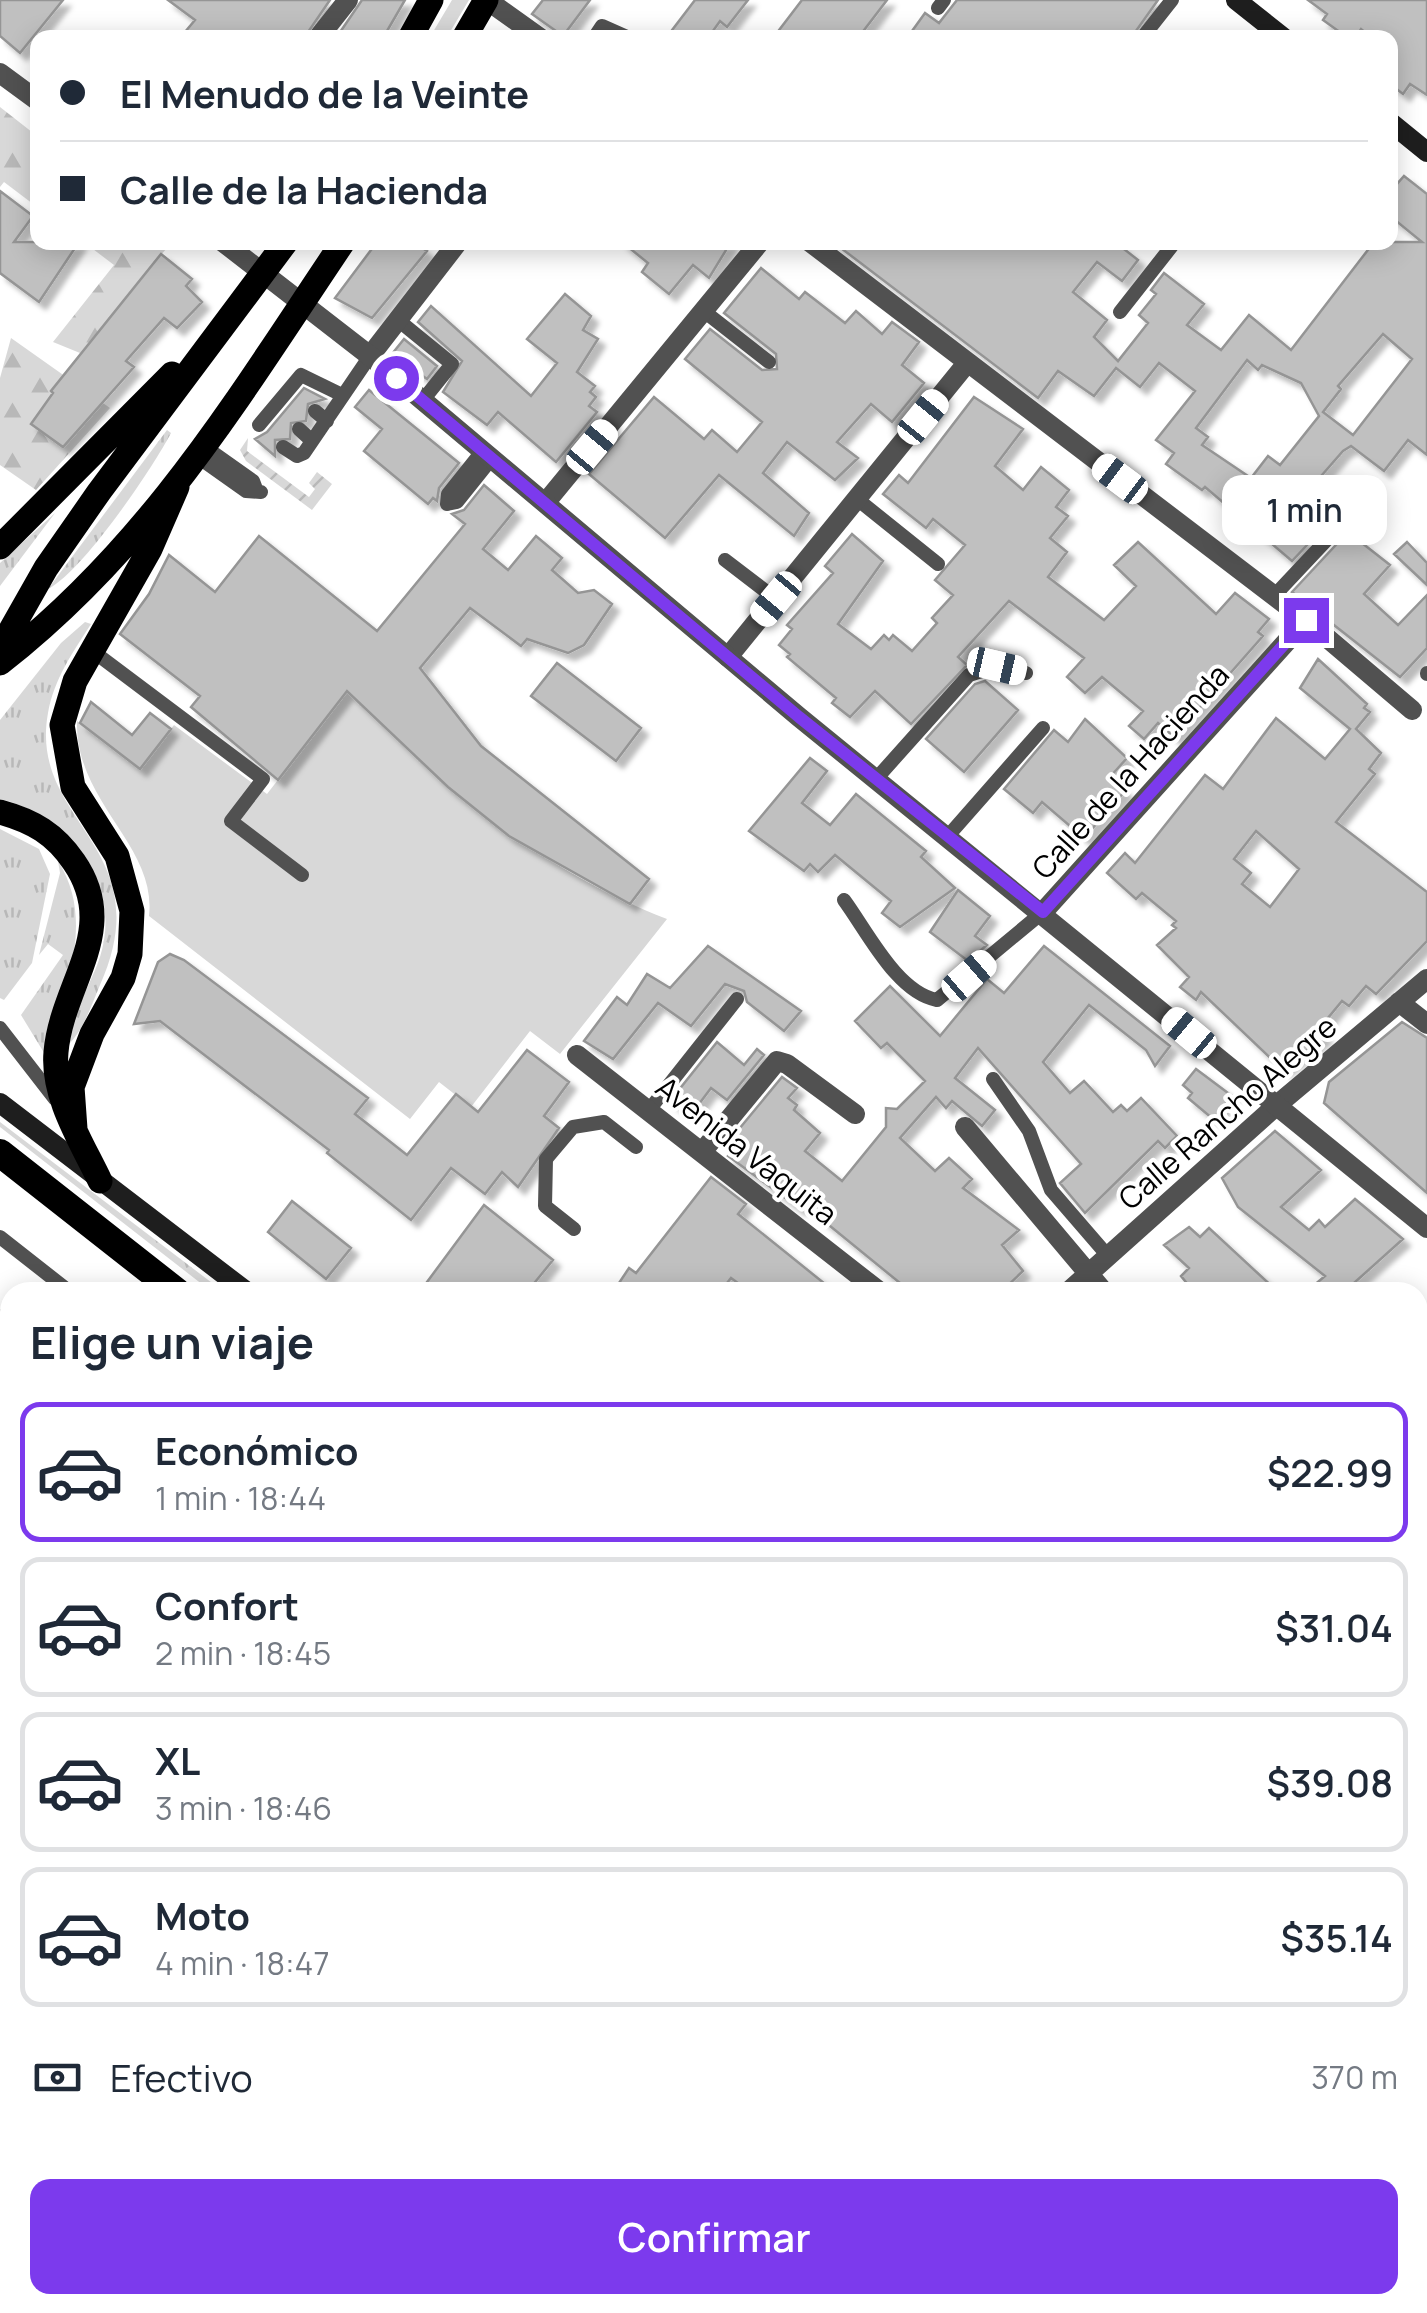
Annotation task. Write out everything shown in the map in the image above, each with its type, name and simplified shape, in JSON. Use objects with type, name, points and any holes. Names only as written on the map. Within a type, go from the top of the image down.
[{"type":"highway","points":[[0,1153],[164,1282]]},
{"type":"main road","points":[[414,30],[431,0]]},
{"type":"main road","points":[[469,30],[487,0]]},
{"type":"main road","points":[[1236,0],[1274,30]]},
{"type":"main road","points":[[1398,128],[1427,152]]},
{"type":"main road","points":[[0,649],[66,540],[280,250]]},
{"type":"main road","points":[[0,663],[77,599],[177,486],[338,250]]},
{"type":"main road","points":[[0,547],[190,355],[218,335]]},
{"type":"main road","points":[[74,1129],[72,1087],[92,1034],[122,978],[130,954],[132,912],[117,856],[73,786],[62,744],[67,701],[90,649],[150,548],[177,486]]},
{"type":"main road","points":[[0,812],[44,828],[64,848],[79,869],[94,912],[89,951],[56,1052],[58,1089],[100,1181]]},
{"type":"main road","points":[[0,1103],[234,1282]]},
{"type":"street","points":[[324,30],[348,0]]},
{"type":"street","points":[[487,0],[529,30]]},
{"type":"street","points":[[0,73],[30,96]]},
{"type":"street","points":[[233,250],[489,453],[728,657],[796,721],[876,779],[1043,912],[1427,1228]]},
{"type":"street","points":[[370,356],[452,250]]},
{"type":"street","points":[[546,502],[754,250]]},
{"type":"street","points":[[820,250],[1306,620],[1412,710]]},
{"type":"street","points":[[728,657],[967,363]]},
{"type":"street","name":"Calle de la Hacienda","points":[[1043,912],[1306,620]]},
{"type":"street","name":"Calle Rancho Alegre","points":[[1080,1282],[1277,1105],[1427,978]]},
{"type":"street","points":[[1399,1002],[1427,1024]]},
{"type":"street","name":"Avenida Vaquita","points":[[577,1054],[867,1282]]},
{"type":"street","points":[[702,1152],[777,1062],[787,1064],[856,1114]]},
{"type":"street","points":[[965,1126],[1096,1282]]},
{"type":"lane","points":[[1148,30],[1172,0]]},
{"type":"lane","points":[[1120,312],[1169,250]]},
{"type":"lane","points":[[705,312],[769,362]]},
{"type":"lane","points":[[398,320],[452,364],[423,400]]},
{"type":"lane","points":[[283,447],[298,456],[312,441],[321,416],[370,356]]},
{"type":"lane","points":[[231,407],[261,428],[303,374],[340,394]]},
{"type":"lane","points":[[299,429],[312,441]]},
{"type":"lane","points":[[202,452],[246,490],[258,491]]},
{"type":"lane","points":[[1274,596],[1366,497]]},
{"type":"lane","points":[[857,499],[938,564]]},
{"type":"lane","points":[[725,560],[776,599]]},
{"type":"lane","points":[[90,649],[263,779],[232,821],[302,875]]},
{"type":"lane","points":[[876,779],[969,675],[983,667],[997,666],[1026,673]]},
{"type":"lane","points":[[948,836],[1043,728]]},
{"type":"lane","name":"Calle de la Hacienda","points":[[844,900],[916,991],[937,1000],[947,996],[1043,912]]},
{"type":"lane","points":[[649,1110],[737,999]]},
{"type":"lane","points":[[0,1028],[29,1060],[74,1129]]},
{"type":"lane","points":[[994,1079],[1029,1131],[1051,1190],[1108,1256]]},
{"type":"lane","points":[[574,1230],[544,1206],[546,1160],[573,1127],[604,1122],[636,1148]]},
{"type":"lane","points":[[0,1237],[57,1282]]},
{"type":"green space","points":[[452,0],[469,0],[451,30],[434,30]]},
{"type":"green space","points":[[0,107],[30,131],[30,202],[4,182],[0,187]]},
{"type":"green space","points":[[94,250],[165,250],[80,353],[53,342],[114,265]]},
{"type":"green space","points":[[11,338],[110,408],[36,490],[0,465],[0,378]]},
{"type":"green space","points":[[167,430],[171,433],[115,519],[79,563],[48,589]]},
{"type":"green space","points":[[248,438],[247,451],[309,497],[315,489],[309,483],[317,472],[332,484],[312,510],[246,461],[240,450]]},
{"type":"green space","points":[[55,513],[6,578],[0,586],[0,563]]},
{"type":"green space","points":[[85,622],[91,624],[65,666],[51,701],[47,751],[56,782],[106,867],[115,899],[115,938],[90,1009],[68,1045],[100,957],[104,903],[97,879],[69,837],[49,820],[0,799],[0,720],[61,643]]},
{"type":"green space","points":[[347,691],[458,792],[533,849],[618,898],[667,919],[560,1054],[530,1031],[471,1107],[439,1082],[410,1119],[149,916],[148,891],[141,867],[101,800],[80,750],[77,721],[140,769],[174,725],[267,794]]},
{"type":"green space","points":[[0,829],[39,849],[50,874],[32,963],[4,1000],[0,998]]},
{"type":"green space","points":[[58,861],[75,908],[76,933],[68,983],[46,1056],[21,1015],[63,955],[48,944],[39,955],[60,873]]},
{"type":"green space","points":[[0,1122],[211,1282],[199,1282],[0,1127]]},
{"type":"building","points":[[0,0],[63,0],[39,30],[30,30],[30,41],[20,53],[0,36]]},
{"type":"building","points":[[168,0],[330,0],[309,30],[187,30],[195,20]]},
{"type":"building","points":[[362,0],[405,0],[388,30],[341,30]]},
{"type":"building","points":[[543,0],[590,0],[568,30],[555,30],[532,14]]},
{"type":"building","points":[[695,0],[748,0],[727,27],[720,21],[714,30],[672,30]]},
{"type":"building","points":[[802,0],[887,0],[864,30],[779,30]]},
{"type":"building","points":[[957,0],[1158,0],[1137,30],[913,30],[925,13],[939,23]]},
{"type":"building","points":[[1308,0],[1427,0],[1427,95],[1410,84],[1403,94],[1398,90],[1398,30],[1337,30],[1323,20],[1327,14]]},
{"type":"building","points":[[1404,176],[1427,194],[1427,455],[1408,440],[1384,471],[1351,446],[1343,451],[1308,491],[1315,497],[1291,527],[1308,544],[1292,561],[1205,487],[1202,490],[1166,464],[1174,453],[1156,440],[1195,391],[1159,363],[1140,387],[1116,368],[1094,396],[1058,371],[1038,398],[844,250],[1125,250],[1138,260],[1122,281],[1097,262],[1073,292],[1107,320],[1094,337],[1118,361],[1148,323],[1139,315],[1156,294],[1151,290],[1164,273],[1204,304],[1187,325],[1221,350],[1249,315],[1291,350],[1368,250],[1398,250],[1398,242],[1422,242],[1398,222],[1398,183]],"holes":[[[1383,334],[1412,359],[1353,435],[1323,412],[1341,389],[1338,386]],[[1247,360],[1258,370],[1262,365],[1301,383],[1319,416],[1280,465],[1268,456],[1251,478],[1202,445],[1208,437],[1196,428]]]},
{"type":"building","points":[[0,191],[30,214],[30,220],[14,242],[30,242],[30,250],[74,250],[39,302],[0,273]]},
{"type":"building","points":[[371,250],[427,251],[372,318],[335,298]]},
{"type":"building","points":[[632,250],[726,250],[709,278],[693,265],[669,294],[642,272],[648,263]]},
{"type":"building","points":[[161,254],[192,279],[186,286],[202,302],[177,328],[164,318],[126,361],[134,367],[63,447],[31,424],[51,391]]},
{"type":"building","points":[[761,268],[799,299],[805,292],[845,323],[856,311],[882,334],[892,322],[919,342],[902,365],[924,383],[892,422],[871,404],[837,442],[858,458],[835,480],[787,442],[763,473],[809,513],[794,536],[719,475],[665,538],[589,474],[654,397],[704,439],[712,430],[737,452],[762,422],[685,359],[710,329],[762,370],[777,369],[776,354],[724,313]]},
{"type":"building","points":[[565,294],[591,316],[583,330],[598,339],[577,372],[595,386],[590,392],[596,397],[589,406],[597,412],[556,462],[498,412],[487,425],[443,392],[462,361],[418,322],[431,306],[531,396],[557,363],[527,339]]},
{"type":"building","points":[[404,339],[437,366],[427,379],[392,354]]},
{"type":"building","points":[[304,388],[325,399],[308,404],[306,421],[291,423],[290,439],[275,440],[275,456],[255,439],[267,432]]},
{"type":"building","points":[[369,390],[459,463],[439,488],[437,501],[433,498],[428,504],[364,451],[382,429],[355,407]]},
{"type":"building","points":[[974,397],[1023,429],[995,466],[1023,490],[1041,467],[1069,490],[1056,507],[1068,516],[1050,538],[1067,552],[1048,577],[1104,620],[1136,586],[1114,565],[1138,542],[1216,614],[1235,593],[1269,619],[1258,632],[1263,636],[1174,737],[1158,723],[1144,739],[1129,726],[1143,711],[1102,677],[1085,693],[1067,677],[1084,658],[1009,601],[958,657],[967,665],[911,724],[875,691],[850,717],[832,703],[836,698],[787,657],[790,654],[779,645],[792,629],[787,625],[833,573],[825,566],[852,534],[883,561],[838,624],[871,649],[884,635],[889,640],[893,635],[912,651],[937,623],[932,618],[953,595],[935,580],[965,545],[933,519],[926,528],[883,494],[899,475],[908,483]]},
{"type":"building","points":[[484,485],[514,511],[483,549],[508,570],[536,536],[562,558],[552,570],[578,593],[594,590],[612,604],[584,645],[568,653],[527,639],[521,646],[470,608],[420,668],[481,746],[649,879],[630,904],[509,836],[448,787],[347,691],[278,780],[191,707],[200,696],[120,634],[149,594],[169,555],[215,592],[259,536],[377,631],[465,524],[452,514],[464,510]]},
{"type":"building","points":[[1348,532],[1390,565],[1364,594],[1398,625],[1427,595],[1427,648],[1400,677],[1292,592]]},
{"type":"building","points":[[1407,542],[1427,563],[1427,585],[1394,554]]},
{"type":"building","points":[[1318,659],[1367,704],[1364,708],[1370,712],[1356,729],[1381,753],[1369,769],[1375,774],[1336,822],[1427,892],[1427,941],[1376,994],[1366,986],[1349,1006],[1342,1001],[1318,1030],[1325,1036],[1283,1070],[1201,992],[1196,1000],[1180,987],[1189,977],[1157,945],[1176,928],[1172,925],[1176,921],[1142,893],[1136,899],[1107,873],[1125,853],[1135,863],[1205,775],[1223,789],[1276,718],[1325,759],[1350,729],[1300,688]],"holes":[[[1256,831],[1299,869],[1270,907],[1242,884],[1251,873],[1234,859]]]},
{"type":"building","points":[[557,663],[641,728],[616,761],[531,696]]},
{"type":"building","points":[[985,681],[1018,710],[964,772],[926,739],[975,684]]},
{"type":"building","points":[[91,702],[132,735],[150,713],[171,729],[140,769],[80,723]]},
{"type":"building","points":[[1085,719],[1127,758],[1109,778],[1125,791],[1084,838],[1042,802],[1033,813],[1004,789],[1054,730],[1068,742]]},
{"type":"building","points":[[810,758],[827,771],[802,803],[830,825],[856,794],[926,851],[921,857],[955,888],[900,927],[882,913],[891,901],[835,855],[818,872],[810,864],[804,871],[749,831]]},
{"type":"building","points":[[958,890],[990,916],[975,936],[987,945],[968,961],[930,932]]},
{"type":"building","points":[[708,946],[801,1011],[784,1031],[747,1002],[744,991],[725,984],[691,1026],[658,1003],[613,1059],[584,1041],[617,997],[627,1005],[647,974],[670,988]]},
{"type":"building","points":[[1044,946],[1170,1046],[1155,1066],[1146,1050],[1089,1005],[1043,1062],[1070,1093],[1084,1081],[1113,1112],[1121,1105],[1127,1111],[1141,1098],[1177,1136],[1165,1148],[1158,1141],[1085,1213],[1060,1183],[1081,1164],[978,1048],[955,1078],[995,1110],[982,1126],[952,1101],[946,1108],[936,1097],[900,1138],[935,1171],[949,1158],[972,1179],[963,1188],[1019,1230],[1002,1245],[1023,1271],[1011,1282],[899,1282],[803,1204],[799,1208],[728,1156],[731,1151],[725,1146],[782,1077],[797,1088],[788,1098],[797,1105],[794,1110],[820,1133],[805,1151],[842,1181],[886,1127],[886,1108],[897,1109],[925,1081],[887,1043],[881,1048],[855,1021],[890,986],[940,1036],[987,979],[1004,993]]},
{"type":"building","points":[[170,954],[184,960],[368,1098],[355,1114],[407,1155],[456,1094],[478,1112],[527,1050],[569,1082],[544,1116],[559,1128],[518,1187],[502,1172],[485,1194],[451,1168],[411,1220],[327,1153],[329,1150],[160,1021],[134,1024],[158,962]]},
{"type":"building","points":[[1402,1022],[1427,1038],[1427,1193],[1324,1103],[1329,1082]]},
{"type":"building","points":[[717,1042],[744,1065],[757,1049],[764,1055],[727,1100],[711,1088],[690,1116],[670,1101]]},
{"type":"building","points":[[1196,1069],[1232,1096],[1213,1119],[1188,1098],[1192,1093],[1183,1085]]},
{"type":"building","points":[[1275,1131],[1321,1170],[1281,1207],[1309,1230],[1319,1220],[1325,1227],[1355,1199],[1403,1239],[1355,1282],[1318,1282],[1325,1276],[1238,1207],[1222,1178]]},
{"type":"building","points":[[711,1177],[746,1204],[738,1214],[823,1282],[736,1282],[731,1278],[728,1282],[620,1282],[629,1268],[636,1273]]},
{"type":"building","points":[[292,1201],[351,1248],[326,1279],[268,1232]]},
{"type":"building","points":[[484,1205],[553,1260],[535,1282],[427,1282]]},
{"type":"building","points":[[1189,1227],[1200,1237],[1209,1228],[1267,1282],[1186,1282],[1181,1276],[1189,1268],[1164,1245]]},
{"type":"route","points":[[396,378],[799,717],[1043,912],[1306,620]]}]
